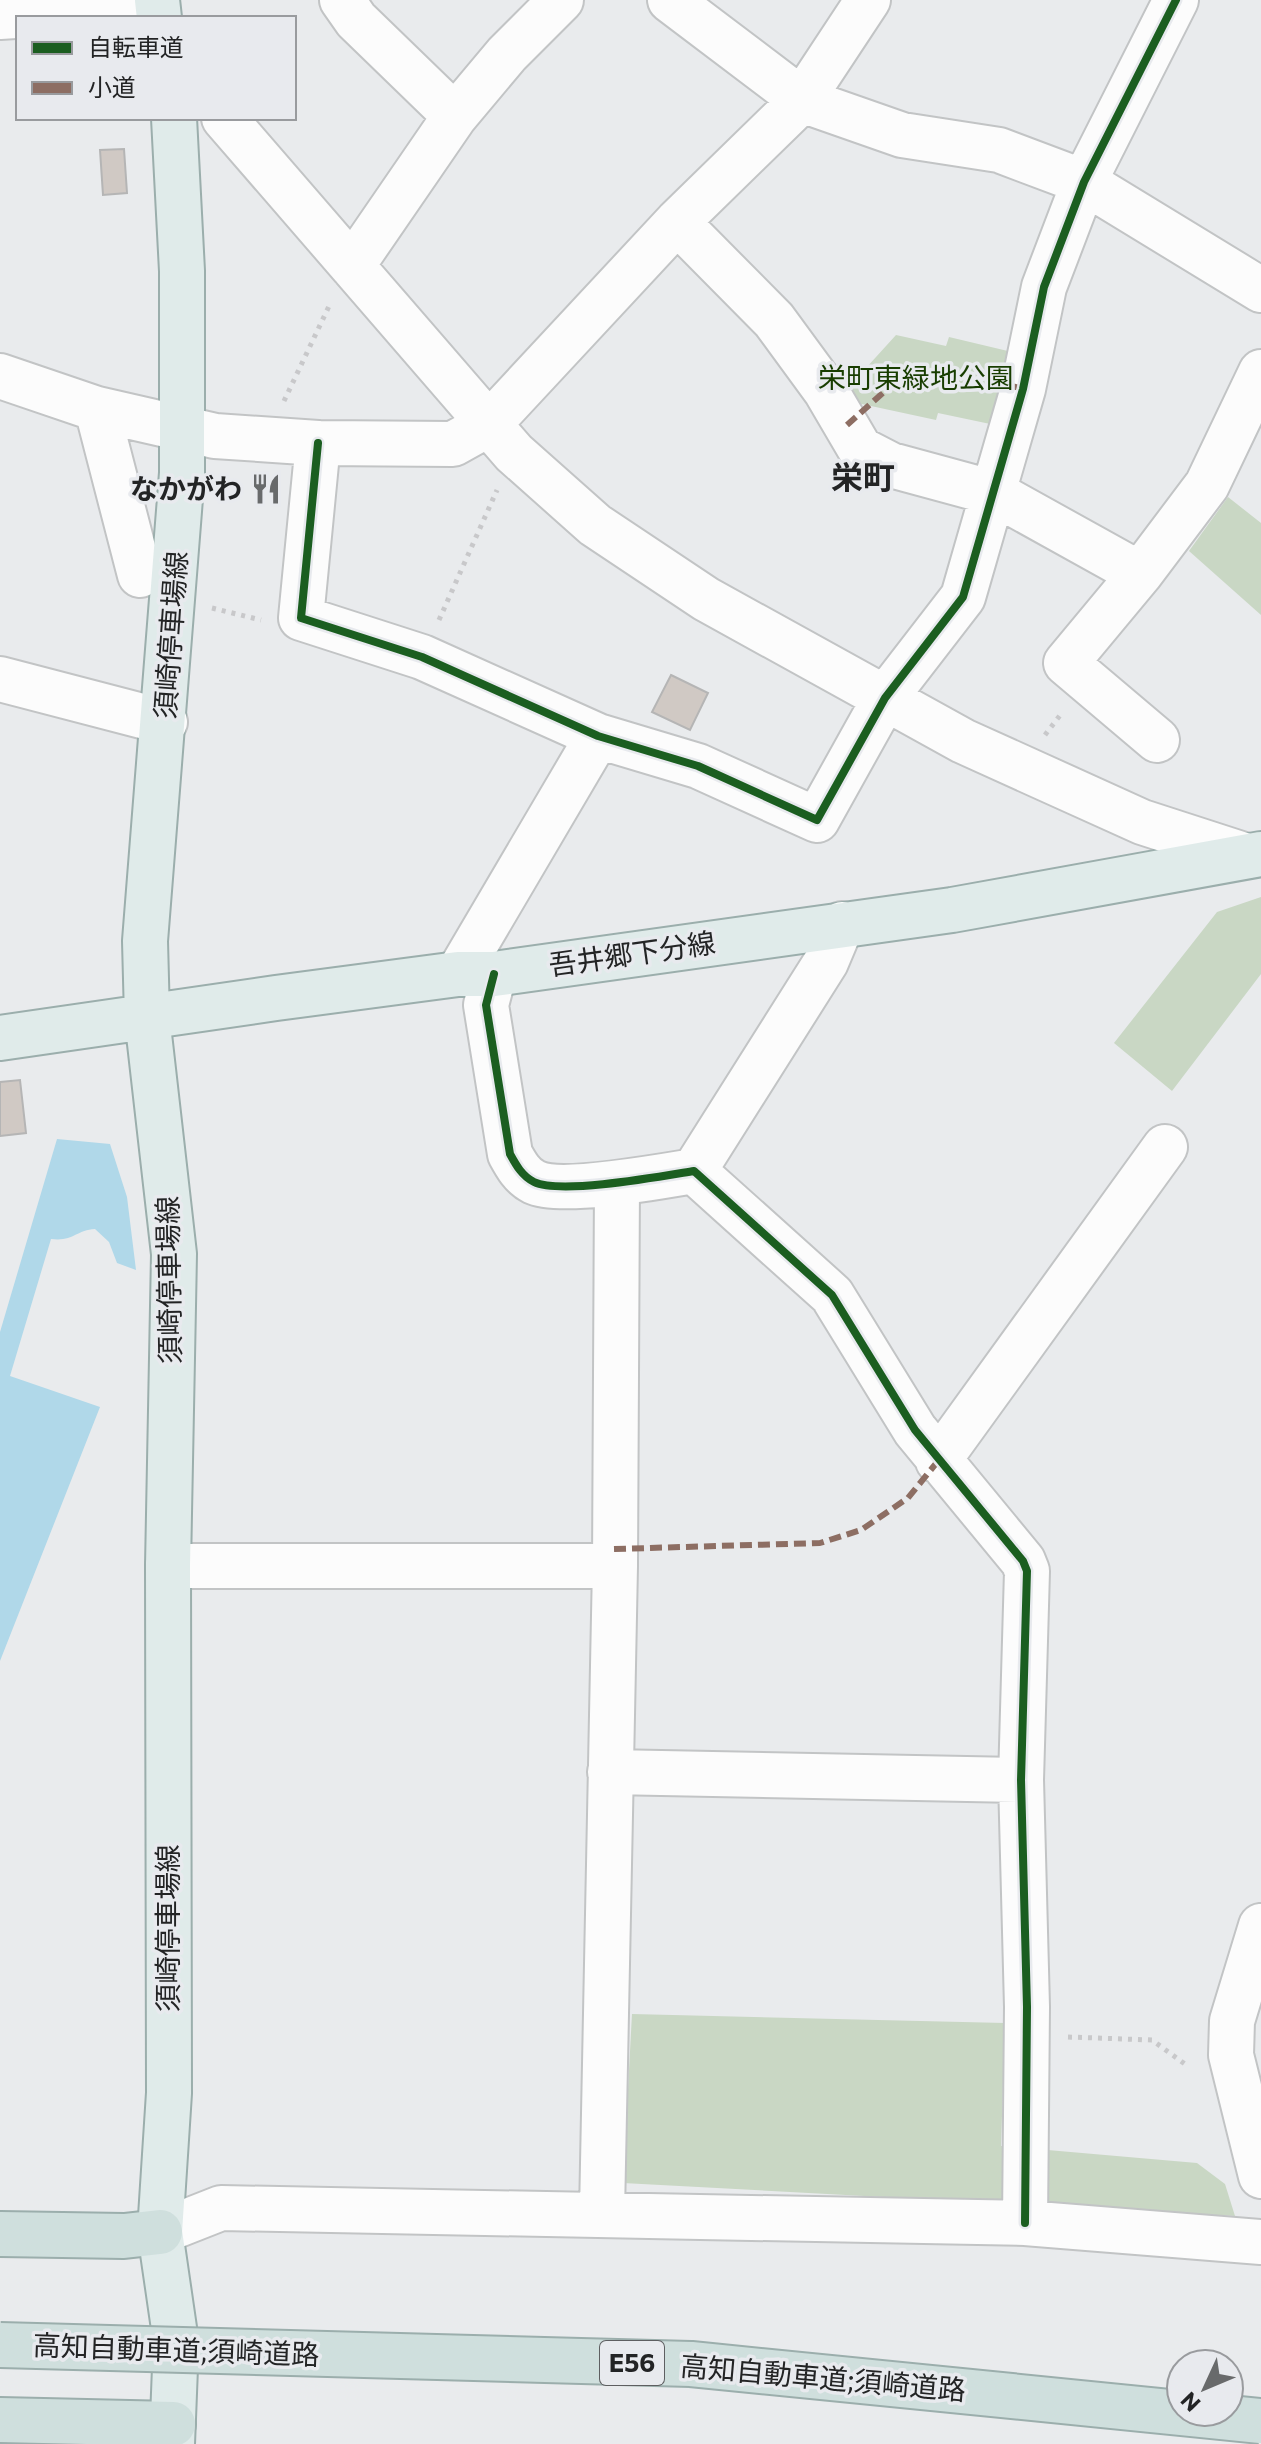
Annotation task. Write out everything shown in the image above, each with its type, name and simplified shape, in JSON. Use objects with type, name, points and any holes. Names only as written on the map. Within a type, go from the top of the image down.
[{"type":"highway","points":[[0,2234],[124,2236],[160,2232]]},
{"type":"highway","name":"高知自動車道;須崎道路","points":[[0,2345],[691,2364],[1261,2421]]},
{"type":"highway","points":[[19,2420],[172,2434]]},
{"type":"main road","name":"須崎停車場線","points":[[172,2434],[176,2342],[160,2232],[169,2093],[168,1566],[174,1254],[147,1017],[145,941],[165,722],[182,473],[182,271],[174,120]]},
{"type":"main road","name":"吾井郷下分線","points":[[0,1038],[1072,891],[1254,855]]},
{"type":"street","points":[[0,17],[122,9],[155,0]]},
{"type":"street","points":[[342,0],[356,20],[455,116]]},
{"type":"street","points":[[352,266],[455,116],[507,54],[561,0]]},
{"type":"street","points":[[670,0],[802,100],[902,135],[999,150],[1084,182],[1261,290]]},
{"type":"street","points":[[0,376],[97,409],[181,430],[318,443],[453,444],[501,439],[677,222],[802,100],[868,0]]},
{"type":"street","points":[[318,443],[301,618],[422,657],[598,736],[698,766],[817,820],[885,698],[963,597],[1023,389],[1044,287],[1084,182],[1176,0]]},
{"type":"street","points":[[226,120],[501,439],[595,525],[706,599],[963,741],[1142,822],[1254,855]]},
{"type":"street","points":[[677,222],[774,320],[826,391],[860,449],[891,465],[994,493],[1140,574]]},
{"type":"street","points":[[1157,740],[1066,663],[1140,574],[1207,485],[1261,372]]},
{"type":"street","points":[[97,409],[140,575]]},
{"type":"street","points":[[0,679],[165,722]]},
{"type":"street","points":[[598,736],[476,974],[486,1005],[510,1154],[520,1172],[536,1183],[617,1184],[694,1171],[826,962],[842,924]]},
{"type":"street","points":[[938,1461],[1165,1147]]},
{"type":"street","points":[[694,1171],[832,1295],[938,1461],[1023,1561],[1027,1571],[1021,1780],[1027,2035],[1025,2223]]},
{"type":"street","points":[[602,2213],[615,1566],[617,1184]]},
{"type":"street","points":[[168,1566],[615,1566]]},
{"type":"street","points":[[610,1772],[1021,1780]]},
{"type":"street","points":[[1261,1926],[1232,2021],[1231,2055],[1261,2176]]},
{"type":"street","points":[[160,2232],[221,2208],[1025,2223],[1261,2242]]},
{"type":"path","points":[[267,439],[312,339],[352,266]]},
{"type":"path","points":[[422,657],[501,439]]},
{"type":"path","points":[[198,604],[274,623],[301,618]]},
{"type":"path","points":[[1021,768],[1086,681]]},
{"type":"path","points":[[1027,2035],[1152,2040],[1196,2073],[1236,2079]]},
{"type":"green space","name":"栄町東緑地公園","points":[[896,335],[946,346],[949,337],[1012,352],[995,425],[938,413],[936,420],[857,403],[846,390]]},
{"type":"green space","points":[[1228,497],[1261,523],[1261,615],[1189,551]]},
{"type":"green space","points":[[1261,897],[1261,974],[1172,1091],[1114,1043],[1217,912]]},
{"type":"green space","points":[[632,2014],[1005,2023],[1001,2146],[1197,2163],[1225,2184],[1235,2216],[623,2183]]},
{"type":"water","points":[[57,1139],[110,1144],[127,1197],[136,1270],[117,1263],[109,1242],[95,1229],[64,1239],[51,1239],[10,1376],[100,1407],[0,1661],[0,1332]]},
{"type":"building","points":[[124,149],[127,193],[103,195],[100,150]]},
{"type":"building","points":[[671,675],[708,693],[690,730],[652,712]]},
{"type":"building","points":[[20,1080],[26,1133],[0,1136],[0,1082]]},
{"type":"marked path","points":[[994,381],[1023,389]]},
{"type":"marked path","points":[[847,425],[886,390]]},
{"type":"marked path","points":[[614,1549],[820,1543],[861,1530],[908,1498],[938,1461]]},
{"type":"cycle path","points":[[318,443],[301,618],[422,657],[598,736],[698,766],[817,820],[885,698],[963,597],[1023,389],[1044,287],[1084,182],[1176,0]]},
{"type":"cycle path","points":[[494,974],[486,1005],[510,1154],[523,1173],[534,1182],[547,1185],[588,1186],[694,1171],[832,1295],[915,1430],[1023,1561],[1027,1571],[1021,1780],[1027,2007],[1025,2223]]},
{"type":"place","name":"なかがわ","points":[[266,489]]},
{"type":"district","name":"栄町","points":[[863,478]]}]
